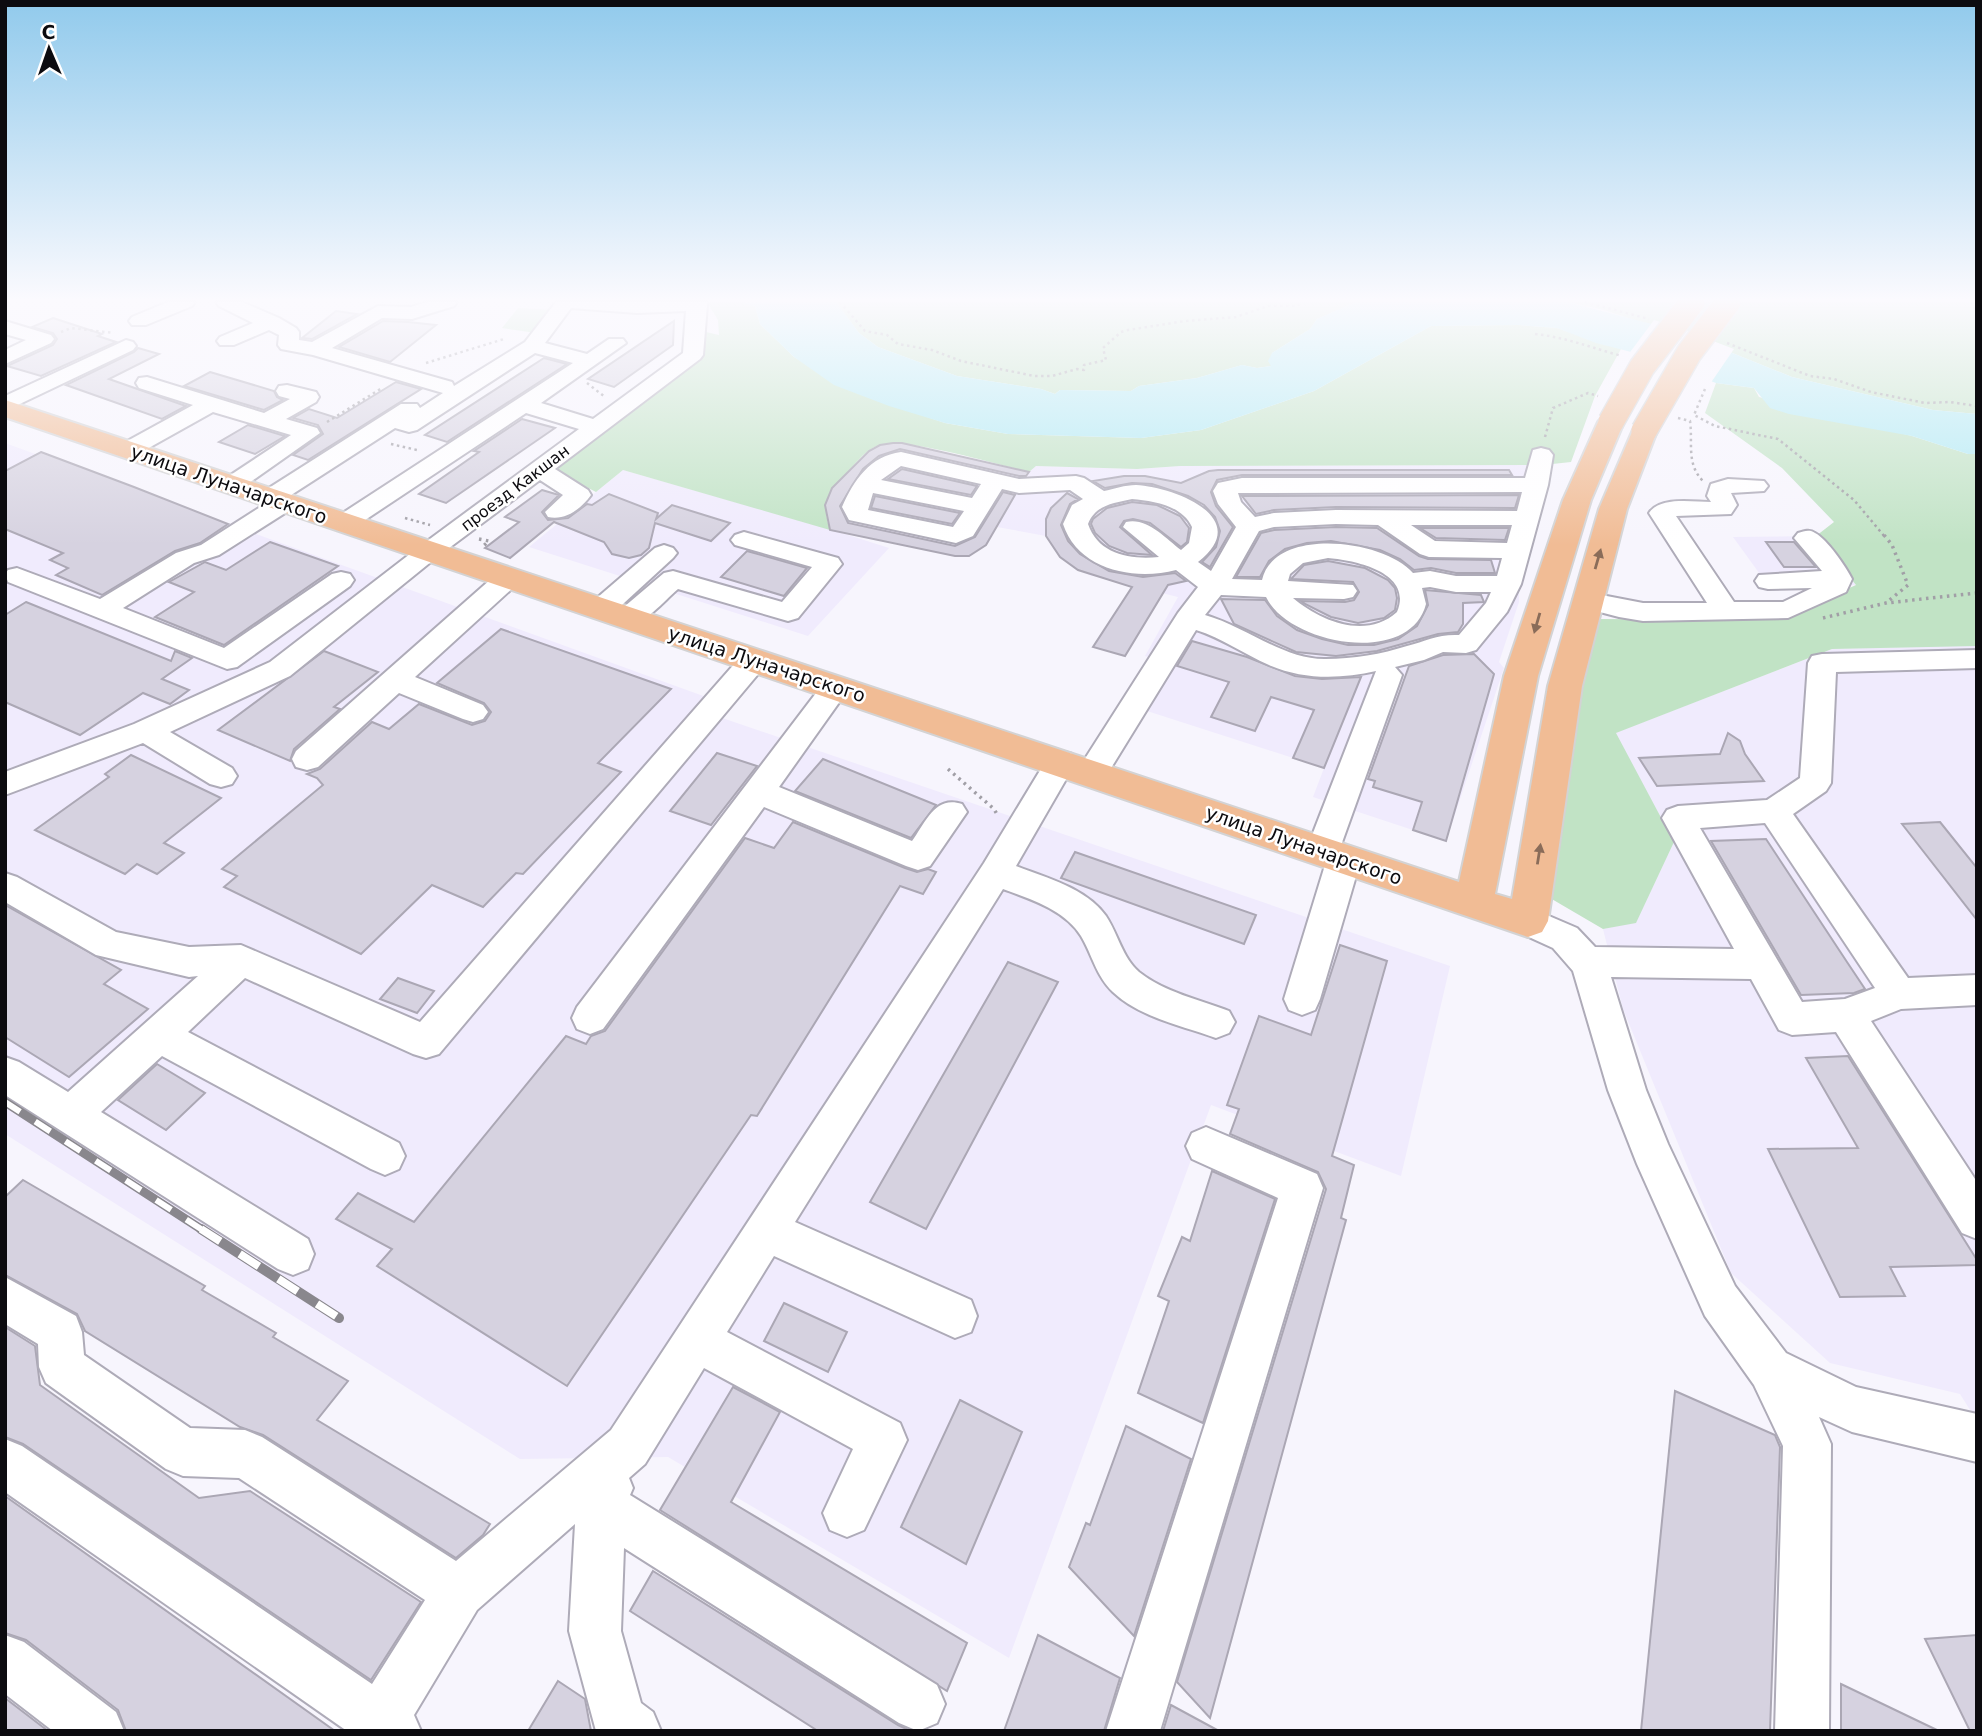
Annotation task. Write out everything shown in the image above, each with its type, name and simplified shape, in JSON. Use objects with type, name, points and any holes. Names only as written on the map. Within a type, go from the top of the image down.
[{"type":"main road","points":[[1474,903],[1521,676],[1606,407],[1628,383]]},
{"type":"main road","points":[[1528,921],[1565,686],[1586,600],[1614,509],[1644,431],[1672,383]]},
{"type":"main road","name":"улица Луначарского","points":[[5,406],[428,552],[1528,921]]},
{"type":"street","points":[[5,406],[51,383]]},
{"type":"street","points":[[147,383],[309,433]]},
{"type":"street","points":[[103,609],[185,558],[210,550],[365,438],[444,387],[430,383]]},
{"type":"street","points":[[392,420],[409,425],[474,383]]},
{"type":"street","points":[[344,523],[556,383]]},
{"type":"street","name":"проезд Какшан","points":[[5,784],[145,731],[280,669],[428,552],[656,383]]},
{"type":"street","points":[[268,420],[308,397],[287,391]]},
{"type":"street","points":[[128,450],[211,404]]},
{"type":"street","points":[[523,405],[596,427]]},
{"type":"street","points":[[231,485],[309,433]]},
{"type":"street","points":[[1188,619],[1219,628],[1281,659],[1323,668],[1353,667],[1415,654],[1440,643],[1466,644],[1498,606],[1508,584],[1536,485],[1541,455]]},
{"type":"street","points":[[995,481],[961,534],[951,535],[858,515],[854,506],[884,463],[895,459],[1019,486],[1076,483],[1098,498]]},
{"type":"street","points":[[539,469],[579,495],[557,512]]},
{"type":"street","points":[[1249,526],[1230,504],[1224,491],[1226,488],[1242,485],[1536,485]]},
{"type":"street","points":[[1726,611],[1661,513],[1673,509],[1722,509],[1725,505],[1718,492],[1723,487],[1756,486]]},
{"type":"street","points":[[1132,492],[1169,497],[1184,504],[1203,524],[1204,536],[1200,546],[1180,561],[1157,567],[1136,567],[1099,557],[1077,538],[1074,526],[1077,515],[1098,498],[1132,492]]},
{"type":"street","points":[[1383,517],[1429,549],[1516,551]]},
{"type":"street","points":[[1249,526],[1299,518],[1527,518]]},
{"type":"street","points":[[634,1731],[619,1720],[595,1631],[601,1505],[628,1447],[1005,857],[1077,768],[1202,598],[1214,587],[1249,526]]},
{"type":"street","points":[[1135,527],[1214,587],[1344,591]]},
{"type":"street","points":[[1586,600],[1632,611],[1788,610],[1837,586],[1839,579],[1834,569],[1807,538]]},
{"type":"street","points":[[615,614],[673,579],[788,612],[829,564],[744,540]]},
{"type":"street","points":[[1328,550],[1368,556],[1386,564],[1406,582],[1414,599],[1412,611],[1403,622],[1388,630],[1349,635],[1307,623],[1279,601],[1274,589],[1275,576],[1281,566],[1301,554],[1328,550]]},
{"type":"street","points":[[615,614],[664,554]]},
{"type":"street","points":[[17,576],[228,660],[341,580]]},
{"type":"street","points":[[307,759],[508,578]]},
{"type":"street","points":[[1406,582],[1430,579],[1456,584],[1508,584]]},
{"type":"street","points":[[1768,581],[1839,579]]},
{"type":"street","points":[[1977,659],[1822,663],[1815,783],[1774,811],[1678,818],[1792,1019],[1846,1015],[1899,994],[1977,990]]},
{"type":"street","points":[[5,886],[107,945],[189,962],[241,960],[426,1042],[754,660]]},
{"type":"street","points":[[395,680],[473,712]]},
{"type":"street","points":[[590,1018],[836,687]]},
{"type":"street","points":[[145,731],[221,776]]},
{"type":"street","points":[[758,792],[918,857],[951,812]]},
{"type":"street","points":[[1774,811],[1899,994]]},
{"type":"street","points":[[1302,999],[1333,855]]},
{"type":"street","points":[[1005,857],[1048,894],[1076,909],[1093,926],[1116,972],[1131,986],[1157,1000],[1216,1022]]},
{"type":"street","points":[[1528,921],[1565,938],[1587,961],[1627,1090],[1651,1151],[1720,1301],[1770,1369],[1807,1444],[1802,1731]]},
{"type":"street","points":[[71,1115],[241,960]]},
{"type":"street","points":[[1587,961],[1761,964]]},
{"type":"street","points":[[1846,1015],[1977,1219]]},
{"type":"street","points":[[158,1035],[385,1156]]},
{"type":"street","points":[[5,1074],[293,1254]]},
{"type":"street","points":[[1133,1731],[1302,1188],[1206,1146]]},
{"type":"street","points":[[767,1231],[955,1316]]},
{"type":"street","points":[[5,1299],[60,1332],[62,1367],[183,1452],[245,1454],[459,1592]]},
{"type":"street","points":[[697,1340],[883,1440],[847,1513]]},
{"type":"street","points":[[1770,1369],[1852,1409],[1977,1438]]},
{"type":"street","points":[[5,1462],[383,1727],[459,1592],[628,1447]]},
{"type":"street","points":[[601,1505],[918,1704]]},
{"type":"street","points":[[5,1661],[97,1731]]},
{"type":"lane","points":[[1333,855],[1388,675]]},
{"type":"path","points":[[309,433],[390,383]]},
{"type":"path","points":[[587,383],[617,412]]},
{"type":"path","points":[[1845,383],[1871,392],[1925,403],[1950,402],[1977,406]]},
{"type":"path","points":[[1705,389],[1694,415],[1715,426],[1778,439],[1854,500],[1892,545],[1908,585],[1886,603]]},
{"type":"path","points":[[1588,393],[1606,407]]},
{"type":"path","points":[[365,438],[445,457]]},
{"type":"path","points":[[1813,620],[1886,603],[1977,593]]},
{"type":"path","points":[[948,769],[995,809],[1005,857]]},
{"type":"shaded area","points":[[5,443],[706,697],[696,709],[1450,966],[1401,1176],[1211,1105],[1009,1658],[668,1457],[520,1459],[5,1134]]},
{"type":"shaded area","points":[[893,443],[1029,472],[1036,466],[1137,469],[1180,466],[1543,465],[1519,557],[1519,602],[1499,662],[1504,668],[1446,841],[1313,797],[1324,768],[1144,710],[1171,664],[1145,656],[1178,597],[1089,575],[1060,557],[1046,536],[997,527],[986,545],[969,556],[955,556],[842,533],[889,548],[808,636],[529,547],[623,470],[829,529],[825,505],[832,488],[869,451],[880,445]]},
{"type":"shaded area","points":[[1816,536],[1856,585],[1770,588],[1733,537]]},
{"type":"shaded area","points":[[1977,645],[1977,1421],[1960,1394],[1830,1363],[1731,1273],[1623,1009],[1603,929],[1636,922],[1674,842],[1615,733],[1832,649]]},
{"type":"green space","points":[[668,383],[841,383],[862,395],[945,423],[1008,434],[1141,438],[1201,430],[1314,391],[1328,383],[1602,383],[1571,462],[1543,465],[1180,466],[1137,469],[1036,466],[1029,472],[930,448],[880,445],[869,450],[833,489],[826,508],[830,530],[623,470],[596,492],[552,469]]},
{"type":"green space","points":[[1002,383],[1161,383],[1139,386],[1131,391],[1060,390],[1055,394]]},
{"type":"green space","points":[[1716,383],[1754,388],[1759,397],[1912,436],[1968,454],[1977,454],[1977,646],[1832,649],[1616,733],[1674,842],[1636,923],[1603,929],[1550,898],[1569,740],[1595,619],[1779,620],[1856,585],[1816,536],[1834,522],[1782,468],[1705,413]]},
{"type":"green space","points":[[1818,383],[1977,383],[1977,414],[1933,410]]},
{"type":"water","points":[[831,383],[1002,383],[1055,394],[1060,390],[1131,391],[1139,386],[1161,383],[1328,383],[1314,391],[1201,430],[1141,438],[1008,434],[945,423]]},
{"type":"water","points":[[1716,383],[1818,383],[1933,410],[1977,414],[1977,454],[1968,454],[1912,436],[1789,414],[1770,408],[1754,388]]},
{"type":"building","points":[[120,383],[186,406],[162,419],[66,385]]},
{"type":"building","points":[[190,383],[247,383],[274,391],[277,397],[283,400],[264,410],[184,386]]},
{"type":"building","points":[[394,383],[421,389],[308,460],[293,455],[323,434],[318,425],[293,418],[309,409],[337,418]]},
{"type":"building","points":[[505,383],[538,383],[447,442],[425,435]]},
{"type":"building","points":[[601,383],[620,383],[614,387]]},
{"type":"building","points":[[522,419],[555,428],[446,503],[419,494],[479,452],[474,451]]},
{"type":"building","points":[[248,425],[285,436],[255,454],[219,442]]},
{"type":"building","points":[[893,443],[1029,472],[1026,476],[1019,476],[900,449],[879,456],[863,469],[840,506],[848,523],[955,546],[975,537],[1003,492],[1015,495],[986,545],[969,556],[955,556],[830,530],[825,505],[832,488],[869,451],[880,445]]},
{"type":"building","points":[[41,452],[228,524],[200,543],[175,551],[102,595],[56,575],[68,568],[50,560],[63,553],[5,529],[5,471]]},
{"type":"building","points":[[902,469],[977,486],[971,495],[888,479]]},
{"type":"building","points":[[1218,470],[1509,470],[1512,475],[1242,475],[1217,480],[1211,492],[1216,506],[1233,527],[1210,567],[1202,562],[1216,547],[1220,531],[1215,517],[1204,505],[1188,496],[1152,484],[1132,483],[1105,488],[1093,481],[1145,476],[1181,483]]},
{"type":"building","points":[[542,490],[559,495],[542,512],[548,520],[568,518],[587,504],[592,505],[609,494],[658,513],[656,519],[672,505],[730,523],[711,541],[655,523],[649,548],[641,555],[629,558],[612,554],[604,542],[554,522],[510,558],[485,548],[519,522],[505,517]]},
{"type":"building","points":[[1067,493],[1078,499],[1070,504],[1061,525],[1068,541],[1080,554],[1109,571],[1143,577],[1175,573],[1186,581],[1168,585],[1125,656],[1093,647],[1132,587],[1078,570],[1060,557],[1046,536],[1046,519],[1051,508]]},
{"type":"building","points":[[1519,495],[1515,508],[1336,507],[1274,510],[1256,514],[1242,496]]},
{"type":"building","points":[[875,496],[960,513],[952,524],[871,508]]},
{"type":"building","points":[[1132,502],[1157,505],[1180,516],[1189,528],[1187,542],[1181,547],[1150,523],[1133,519],[1124,521],[1120,527],[1152,555],[1127,553],[1109,546],[1095,533],[1091,524],[1093,519],[1107,508]]},
{"type":"building","points":[[1336,527],[1377,528],[1419,556],[1428,559],[1491,560],[1495,573],[1456,573],[1431,568],[1414,570],[1400,559],[1380,550],[1331,541],[1307,543],[1285,549],[1269,561],[1260,577],[1236,577],[1261,533]]},
{"type":"building","points":[[1420,528],[1509,528],[1505,540],[1436,538]]},
{"type":"building","points":[[270,542],[338,566],[224,645],[155,617],[194,592],[169,582],[205,562],[226,570]]},
{"type":"building","points":[[1766,542],[1794,542],[1816,567],[1784,567]]},
{"type":"building","points":[[747,551],[807,568],[784,596],[721,577]]},
{"type":"building","points":[[1328,561],[1365,568],[1388,580],[1395,588],[1395,610],[1384,618],[1358,623],[1331,617],[1305,604],[1301,601],[1354,600],[1359,592],[1353,582],[1291,579],[1304,565]]},
{"type":"building","points":[[1425,590],[1481,595],[1484,602],[1463,603],[1463,624],[1458,632],[1438,634],[1377,651],[1336,656],[1296,652],[1234,624],[1221,599],[1265,600],[1277,616],[1297,630],[1348,645],[1374,645],[1398,639],[1417,626],[1428,605]]},
{"type":"building","points":[[26,602],[171,661],[175,651],[192,658],[162,679],[189,690],[170,704],[143,693],[80,735],[5,702],[5,615]]},
{"type":"building","points":[[501,629],[671,689],[598,763],[621,772],[523,874],[516,873],[483,907],[432,885],[361,954],[224,887],[237,876],[222,869],[323,785],[317,778],[307,774],[320,769],[372,722],[389,729],[419,704],[472,725],[485,721],[491,712],[484,703],[437,683]]},
{"type":"building","points":[[1192,641],[1247,657],[1295,676],[1322,679],[1361,677],[1324,768],[1293,758],[1314,710],[1271,697],[1255,731],[1211,717],[1229,682],[1177,666]]},
{"type":"building","points":[[324,651],[378,672],[334,707],[340,709],[294,749],[290,761],[218,730]]},
{"type":"building","points":[[1474,654],[1494,674],[1446,841],[1413,830],[1422,802],[1373,787],[1375,781],[1368,779],[1409,666],[1443,655]]},
{"type":"building","points":[[1728,733],[1740,741],[1745,754],[1764,781],[1657,786],[1639,758],[1720,754]]},
{"type":"building","points":[[717,753],[757,766],[711,825],[670,811]]},
{"type":"building","points":[[131,755],[221,798],[164,843],[184,853],[157,874],[137,864],[125,874],[35,830],[109,777],[105,774]]},
{"type":"building","points":[[823,759],[936,805],[911,838],[795,791]]},
{"type":"building","points":[[793,822],[905,868],[917,872],[928,869],[936,872],[923,894],[900,886],[757,1116],[751,1115],[567,1386],[377,1266],[392,1249],[336,1219],[358,1193],[414,1222],[566,1036],[586,1044],[591,1036],[605,1031],[745,838],[774,848]]},
{"type":"building","points":[[1940,822],[1977,868],[1977,920],[1902,824]]},
{"type":"building","points":[[1766,839],[1865,989],[1854,993],[1801,995],[1711,841]]},
{"type":"building","points":[[1075,852],[1256,915],[1244,944],[1061,878]]},
{"type":"building","points":[[5,905],[121,970],[104,984],[148,1009],[69,1077],[5,1037]]},
{"type":"building","points":[[1340,945],[1387,961],[1332,1156],[1354,1165],[1341,1218],[1346,1220],[1210,1718],[1177,1682],[1326,1189],[1318,1172],[1230,1134],[1239,1109],[1227,1105],[1259,1016],[1311,1035]]},
{"type":"building","points":[[1008,962],[1058,982],[926,1229],[870,1202]]},
{"type":"building","points":[[398,978],[434,991],[417,1013],[380,999]]},
{"type":"building","points":[[1848,1056],[1977,1260],[1977,1265],[1890,1267],[1905,1296],[1840,1297],[1768,1149],[1858,1148],[1806,1058]]},
{"type":"building","points":[[157,1064],[205,1093],[166,1130],[118,1100]]},
{"type":"building","points":[[1212,1171],[1275,1199],[1203,1423],[1138,1393],[1169,1301],[1158,1296],[1182,1237],[1190,1241]]},
{"type":"building","points":[[23,1180],[205,1286],[202,1290],[276,1333],[273,1337],[348,1381],[317,1420],[490,1524],[483,1535],[456,1558],[263,1435],[240,1427],[85,1331],[77,1314],[5,1275],[5,1197]]},
{"type":"building","points":[[784,1303],[847,1332],[828,1372],[764,1341]]},
{"type":"building","points":[[5,1327],[35,1346],[40,1385],[199,1498],[250,1491],[421,1602],[371,1680],[23,1444],[5,1437]]},
{"type":"building","points":[[733,1387],[780,1412],[731,1502],[967,1643],[947,1691],[660,1510]]},
{"type":"building","points":[[1675,1391],[1775,1435],[1780,1447],[1770,1731],[1641,1731]]},
{"type":"building","points":[[960,1400],[1022,1432],[966,1564],[901,1527]]},
{"type":"building","points":[[1126,1426],[1191,1459],[1134,1636],[1069,1567],[1086,1523],[1090,1525]]},
{"type":"building","points":[[5,1496],[335,1731],[126,1731],[118,1710],[26,1640],[5,1633]]},
{"type":"building","points":[[653,1571],[911,1731],[818,1731],[630,1611]]},
{"type":"building","points":[[1038,1635],[1120,1678],[1104,1731],[1004,1731]]},
{"type":"building","points":[[1977,1635],[1977,1731],[1970,1731],[1925,1639]]},
{"type":"building","points":[[558,1681],[585,1699],[591,1731],[528,1731]]},
{"type":"building","points":[[1841,1684],[1939,1731],[1841,1731]]},
{"type":"building","points":[[5,1698],[48,1731],[5,1731]]},
{"type":"building","points":[[1171,1705],[1219,1731],[1163,1731]]},
{"type":"railway","points":[[5,1102],[204,1231]]},
{"type":"railway","points":[[201,1229],[339,1318]]}]
